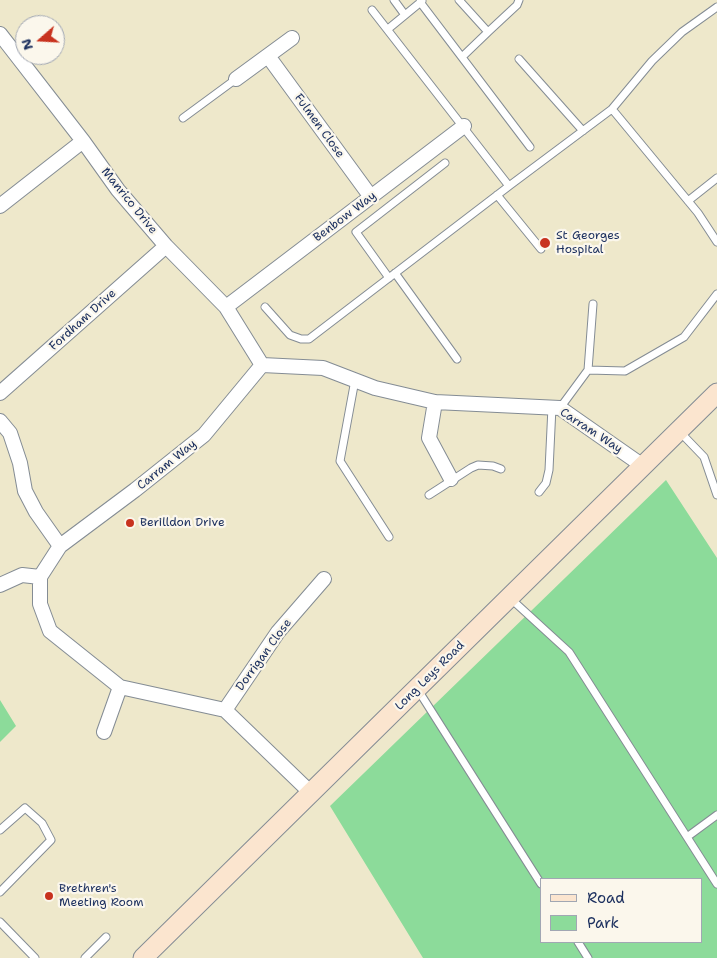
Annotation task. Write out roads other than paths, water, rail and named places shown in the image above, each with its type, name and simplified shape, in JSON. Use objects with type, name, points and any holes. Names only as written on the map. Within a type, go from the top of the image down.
[{"type":"street","name":"Manrico Drive","points":[[0,34],[83,141],[118,190],[166,246],[226,307],[262,365]]},
{"type":"street","points":[[236,79],[292,38]]},
{"type":"street","name":"Fulmen Close","points":[[268,56],[371,197]]},
{"type":"street","name":"Benbow Way","points":[[226,307],[464,126]]},
{"type":"street","points":[[0,206],[83,141]]},
{"type":"street","name":"Fordham Drive","points":[[0,393],[166,246]]},
{"type":"street","name":"Carram Way","points":[[40,577],[60,546],[204,435],[262,365],[323,368],[376,388],[435,402],[556,408],[643,466]]},
{"type":"street","name":"Long Leys Road","points":[[143,958],[717,393]]},
{"type":"street","points":[[435,402],[429,438],[451,479]]},
{"type":"street","points":[[0,421],[10,433],[20,463],[25,491],[36,512],[60,546]]},
{"type":"street","points":[[0,585],[22,575],[40,577],[40,604],[50,631],[120,687],[225,710],[311,793]]},
{"type":"street","name":"Dorrigan Close","points":[[225,710],[278,632],[324,579]]},
{"type":"street","points":[[104,732],[120,687]]},
{"type":"lane","points":[[394,0],[405,15]]},
{"type":"lane","points":[[460,0],[488,32]]},
{"type":"lane","points":[[462,57],[517,5],[519,0]]},
{"type":"lane","points":[[388,29],[422,1],[530,147]]},
{"type":"lane","points":[[265,307],[290,335],[309,340],[612,108],[652,61],[682,32],[717,8]]},
{"type":"lane","points":[[372,10],[509,186]]},
{"type":"lane","points":[[519,59],[583,130]]},
{"type":"lane","points":[[183,118],[236,79]]},
{"type":"lane","points":[[612,108],[688,201],[717,242]]},
{"type":"lane","points":[[389,278],[356,232],[445,163]]},
{"type":"lane","points":[[688,201],[717,178]]},
{"type":"lane","points":[[497,195],[541,249]]},
{"type":"lane","points":[[395,273],[457,359]]},
{"type":"lane","points":[[588,370],[625,371],[640,360],[675,344],[684,337],[717,294]]},
{"type":"lane","points":[[539,492],[546,483],[548,476],[556,408],[588,370],[593,304]]},
{"type":"lane","points":[[355,380],[340,461],[389,537]]},
{"type":"lane","points":[[679,430],[704,457],[717,495]]},
{"type":"lane","points":[[429,495],[451,479],[478,465],[502,469]]},
{"type":"lane","points":[[509,598],[569,652],[717,884]]},
{"type":"lane","points":[[417,689],[540,882]]},
{"type":"lane","points":[[0,830],[25,808],[42,823],[51,840],[0,892]]},
{"type":"lane","points":[[687,837],[717,815]]},
{"type":"lane","points":[[0,922],[34,958]]},
{"type":"lane","points":[[85,958],[106,938]]},
{"type":"lane","points":[[579,943],[588,958]]},
{"type":"place","name":"St Georges Hospital","points":[[545,243]]},
{"type":"place","name":"Berilldon Drive","points":[[130,523]]},
{"type":"place","name":"Brethren's Meeting Room","points":[[49,896]]}]
